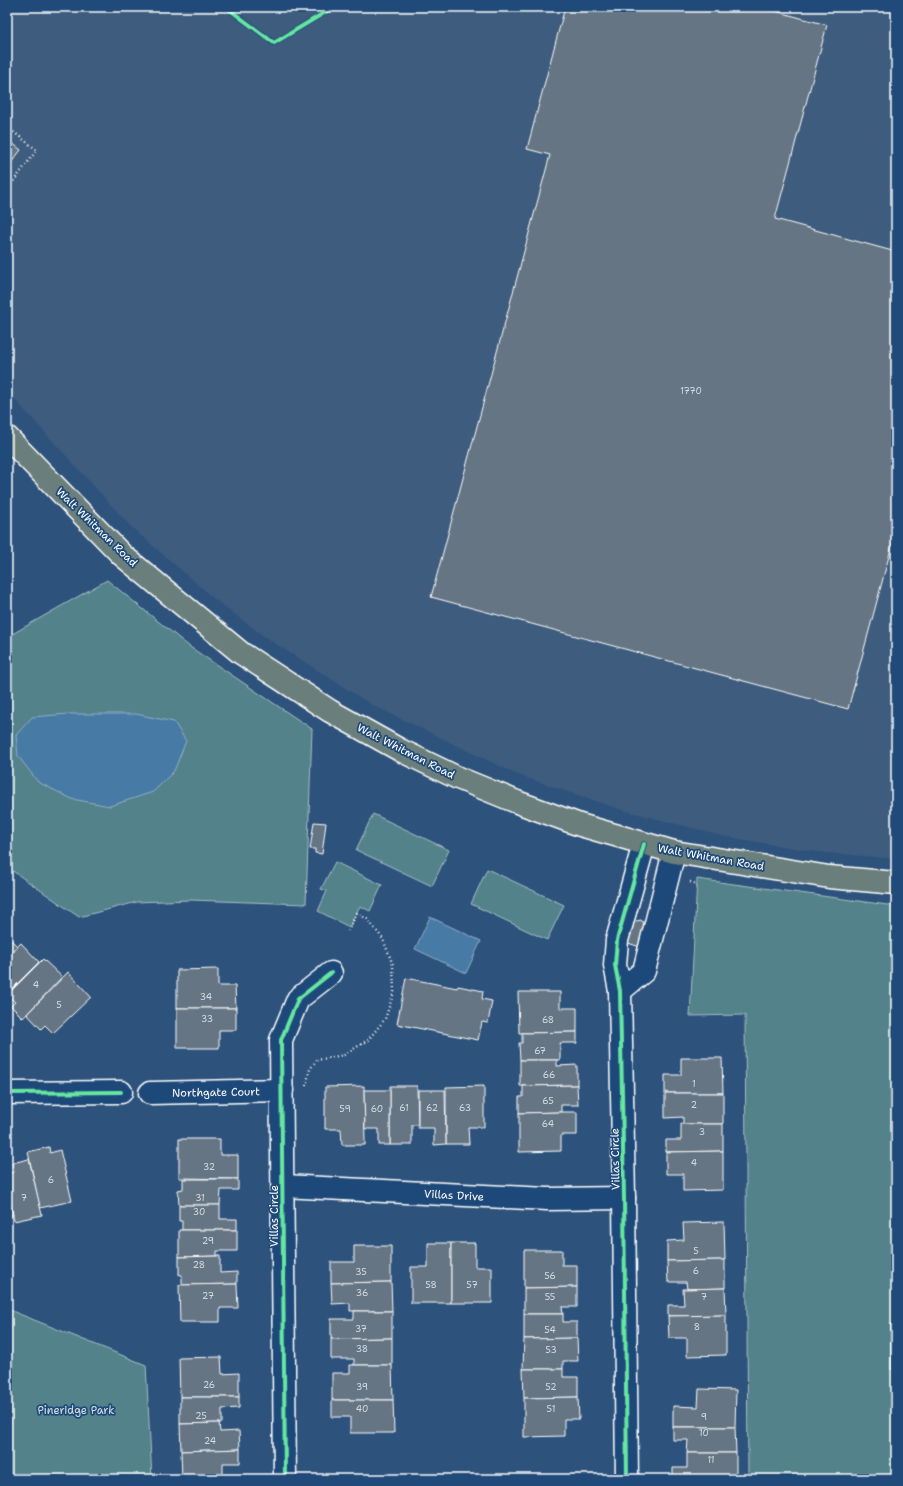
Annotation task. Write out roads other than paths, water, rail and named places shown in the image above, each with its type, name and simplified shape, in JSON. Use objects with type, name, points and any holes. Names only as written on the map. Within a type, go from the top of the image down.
[{"type":"main road","name":"Walt Whitman Road","points":[[7,437],[122,554],[241,653],[330,711],[400,750],[466,781],[517,802],[580,825],[644,844],[674,852],[828,877],[896,884]]},
{"type":"street","name":"Villas Circle","points":[[627,1479],[620,991],[615,965],[617,940],[644,844]]},
{"type":"street","points":[[620,991],[644,971],[674,852]]},
{"type":"street","name":"Villas Circle","points":[[285,1479],[281,1040],[298,999],[331,973]]},
{"type":"street","name":"Northgate Court","points":[[150,1093],[282,1090]]},
{"type":"street","points":[[7,1092],[121,1092]]},
{"type":"street","name":"Villas Drive","points":[[283,1186],[547,1199],[624,1198]]},
{"type":"park label","name":"Pineridge Park","points":[[76,1410]]}]
